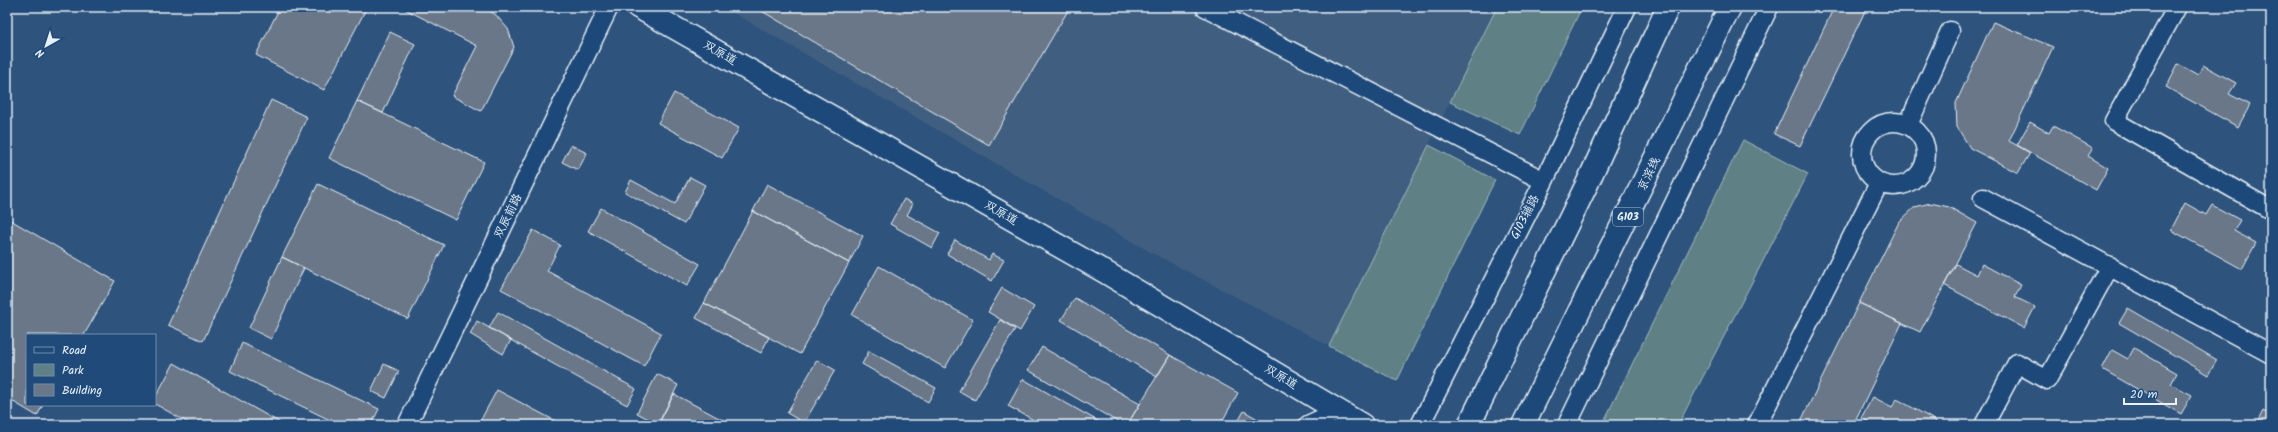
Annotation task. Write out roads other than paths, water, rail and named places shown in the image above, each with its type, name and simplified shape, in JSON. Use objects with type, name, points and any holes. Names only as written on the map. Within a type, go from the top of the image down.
[{"type":"main road","name":"双原道","points":[[638,7],[1105,272],[1362,425]]},
{"type":"main road","points":[[1469,425],[1587,184],[1668,7]]},
{"type":"main road","name":"京滨线","points":[[1523,425],[1730,7]]},
{"type":"street","name":"双辰前路","points":[[407,425],[609,7]]},
{"type":"street","points":[[1205,7],[1544,181]]},
{"type":"street","name":"G103辅路","points":[[1420,425],[1544,181],[1627,7]]},
{"type":"street","points":[[1567,425],[1769,7]]},
{"type":"street","points":[[2177,7],[2114,121],[2271,210]]},
{"type":"street","points":[[1908,125],[1950,31]]},
{"type":"street","points":[[1886,122],[1898,122],[1908,125],[1922,139],[1926,149],[1923,169],[1917,177],[1899,186],[1888,186],[1879,183],[1870,176],[1862,161],[1862,144],[1867,134],[1886,122]]},
{"type":"street","points":[[1757,425],[1879,183]]},
{"type":"street","points":[[1983,198],[2271,354]]},
{"type":"street","points":[[1984,425],[2017,363],[2047,380],[2110,266]]},
{"type":"street","points":[[1308,425],[1338,410]]}]
